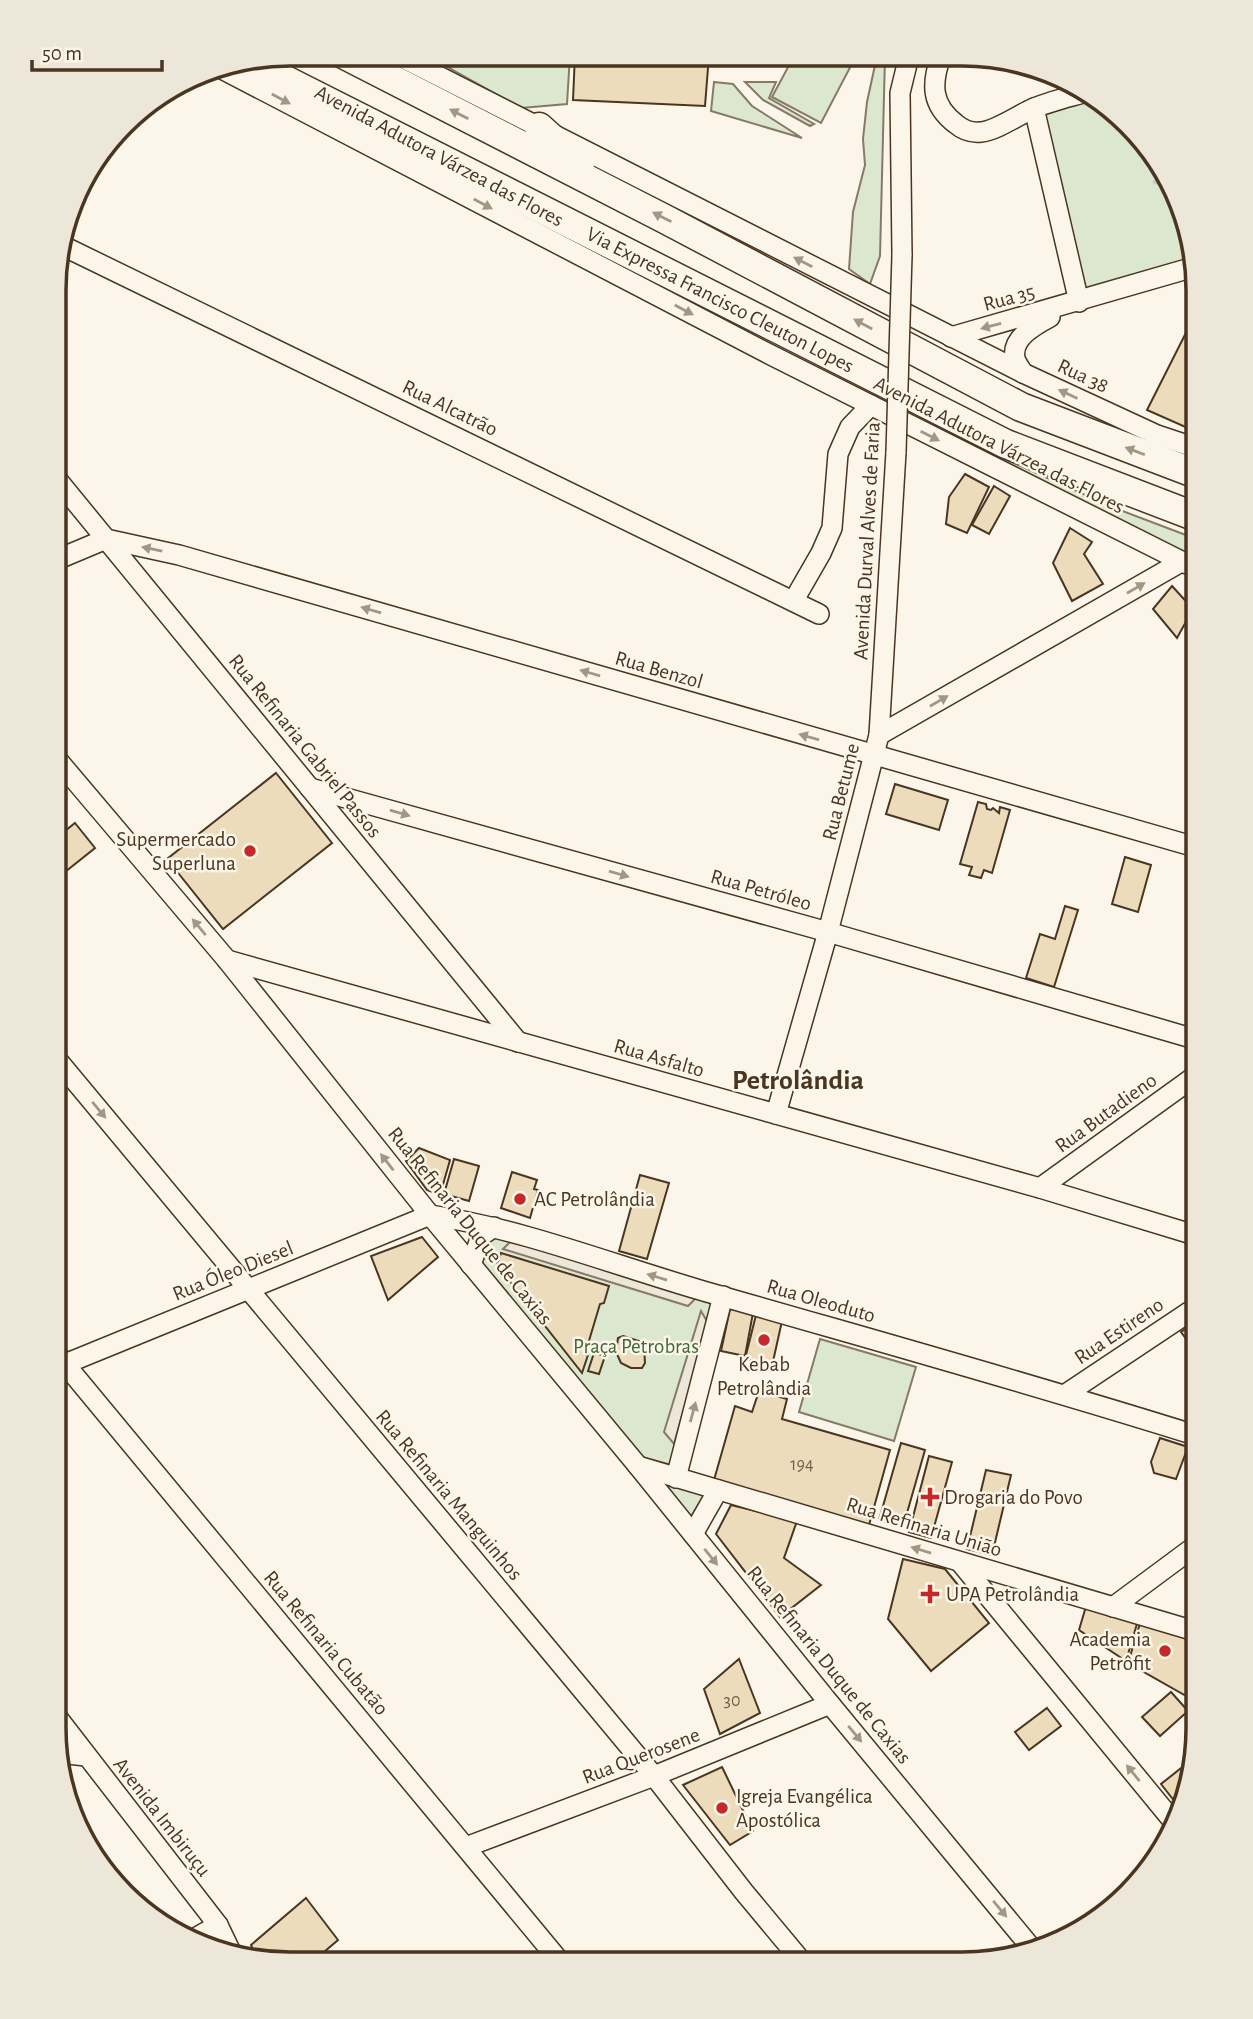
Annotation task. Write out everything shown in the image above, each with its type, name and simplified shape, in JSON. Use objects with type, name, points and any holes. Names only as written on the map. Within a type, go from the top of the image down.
[{"type":"highway","name":"Via Expressa Francisco Cleuton Lopes","points":[[366,66],[611,191],[1021,407],[1186,470]]},
{"type":"highway","name":"Via Expressa Francisco Cleuton Lopes","points":[[262,68],[1006,444],[1186,513]]},
{"type":"highway","points":[[539,127],[611,191]]},
{"type":"street","points":[[419,66],[951,337]]},
{"type":"street","name":"Avenida Durval Alves de Faria","points":[[879,735],[896,452],[902,256],[900,93],[907,66]]},
{"type":"street","points":[[939,66],[934,86],[936,102],[946,116],[959,127],[972,132],[984,132],[1034,108],[1072,96]]},
{"type":"street","name":"Avenida Adutora Várzea das Flores","points":[[232,74],[871,405],[1186,564]]},
{"type":"street","points":[[1034,108],[1079,302]]},
{"type":"street","name":"Rua Alcatrão","points":[[70,250],[819,614]]},
{"type":"street","name":"Rua 35","points":[[951,337],[1185,270]]},
{"type":"street","name":"Rua 35","points":[[1023,373],[1015,359],[1016,343],[1033,326],[1079,302]]},
{"type":"street","name":"Rua 38","points":[[951,337],[1157,435],[1186,445]]},
{"type":"street","points":[[794,600],[832,528],[838,454],[849,427],[871,405]]},
{"type":"street","name":"Rua Refinaria Gabriel Passos","points":[[66,490],[518,1042]]},
{"type":"street","points":[[66,556],[106,539]]},
{"type":"street","name":"Rua Benzol","points":[[106,539],[179,555],[1186,844]]},
{"type":"street","name":"Rua Betume","points":[[776,1114],[828,932],[879,735],[1186,568]]},
{"type":"street","name":"Rua Refinaria Duque de Caxias","points":[[66,771],[227,960],[430,1216],[1027,1943]]},
{"type":"street","name":"Rua Petróleo","points":[[310,788],[828,932],[1186,1036]]},
{"type":"street","name":"Rua Asfalto","points":[[227,960],[1040,1188],[1186,1232]]},
{"type":"street","name":"Rua Refinaria Manguinhos","points":[[66,1070],[654,1776],[794,1952]]},
{"type":"street","name":"Rua Butadieno","points":[[1040,1188],[1186,1083]]},
{"type":"street","name":"Rua Oleoduto","points":[[430,1216],[494,1227],[1066,1394],[1186,1432]]},
{"type":"street","name":"Rua Óleo Diesel","points":[[66,1360],[430,1216]]},
{"type":"street","points":[[471,1265],[481,1236],[494,1227]]},
{"type":"street","points":[[676,1478],[723,1296]]},
{"type":"street","name":"Rua Estireno","points":[[1066,1394],[1186,1314]]},
{"type":"street","name":"Rua Refinaria Cubatão","points":[[66,1372],[552,1952]]},
{"type":"street","name":"Rua Refinaria União","points":[[638,1466],[1186,1628]]},
{"type":"street","points":[[693,1534],[718,1490]]},
{"type":"street","points":[[1113,1607],[1186,1553]]},
{"type":"street","points":[[960,1562],[1168,1815]]},
{"type":"street","name":"Rua Querosene","points":[[466,1847],[654,1776],[830,1704]]},
{"type":"street","name":"Avenida Imbiruçu","points":[[66,1729],[218,1925],[226,1943]]},
{"type":"street","points":[[69,1754],[86,1756]]},
{"type":"street","points":[[203,1934],[218,1925]]},
{"type":"green space","points":[[446,66],[569,66],[567,104],[521,108]]},
{"type":"green space","points":[[789,66],[851,66],[821,123],[772,97]]},
{"type":"green space","points":[[875,66],[885,66],[880,256],[870,284],[849,269],[853,212],[865,165],[863,139]]},
{"type":"green space","points":[[714,82],[733,84],[752,106],[802,138],[711,111]]},
{"type":"green space","points":[[745,82],[776,82],[769,98],[814,124],[810,126],[763,100]]},
{"type":"green space","points":[[1079,100],[1121,132],[1156,178],[1169,205],[1179,233],[1185,265],[1084,294],[1040,112]]},
{"type":"green space","points":[[907,415],[1112,507],[1186,535],[1186,554]]},
{"type":"green space","name":"Praça Petrobras","points":[[495,1232],[719,1299],[672,1465],[637,1456],[479,1260],[484,1241]]},
{"type":"green space","points":[[820,1339],[916,1367],[894,1441],[799,1412]]},
{"type":"green space","points":[[666,1484],[704,1495],[689,1520]]},
{"type":"shaded area","points":[[512,1240],[698,1296],[688,1306],[503,1249]]},
{"type":"shaded area","points":[[701,1311],[708,1323],[674,1444],[664,1432]]},
{"type":"building","points":[[575,66],[708,66],[705,106],[573,100]]},
{"type":"building","points":[[1186,333],[1186,427],[1147,410]]},
{"type":"building","points":[[965,474],[989,487],[967,533],[946,524],[949,497]]},
{"type":"building","points":[[994,486],[1010,496],[989,534],[972,525]]},
{"type":"building","points":[[1070,528],[1092,542],[1084,554],[1103,584],[1072,601],[1053,563]]},
{"type":"building","points":[[1172,586],[1186,601],[1186,622],[1177,638],[1153,609]]},
{"type":"building","name":"Supermercado Superluna","points":[[276,773],[332,843],[223,929],[167,859]]},
{"type":"building","points":[[895,784],[948,800],[939,830],[886,814]]},
{"type":"building","points":[[978,802],[999,813],[1000,807],[1010,810],[992,873],[984,870],[981,878],[969,875],[972,867],[960,864]]},
{"type":"building","points":[[75,823],[95,848],[66,871],[66,830]]},
{"type":"building","points":[[1125,857],[1151,865],[1138,912],[1112,904]]},
{"type":"building","points":[[1065,906],[1078,910],[1054,987],[1026,978],[1040,934],[1055,939]]},
{"type":"building","points":[[419,1148],[450,1160],[440,1195],[427,1190],[406,1161]]},
{"type":"building","points":[[454,1159],[479,1166],[469,1201],[444,1194]]},
{"type":"building","name":"AC Petrolândia","points":[[512,1172],[537,1180],[534,1189],[538,1190],[530,1218],[501,1208]]},
{"type":"building","points":[[640,1175],[669,1183],[647,1259],[619,1251]]},
{"type":"building","points":[[422,1237],[438,1257],[388,1300],[371,1256]]},
{"type":"building","points":[[501,1253],[609,1286],[604,1303],[600,1304],[582,1373],[497,1265]]},
{"type":"building","points":[[730,1309],[753,1313],[745,1356],[721,1351]]},
{"type":"building","name":"Kebab Petrolândia","points":[[756,1315],[782,1321],[772,1366],[745,1359]]},
{"type":"building","points":[[623,1336],[639,1341],[644,1347],[645,1363],[642,1368],[631,1368],[621,1363],[616,1352],[618,1338]]},
{"type":"building","points":[[594,1353],[605,1356],[599,1374],[588,1371]]},
{"type":"building","points":[[759,1391],[787,1399],[782,1419],[890,1450],[869,1525],[714,1480],[735,1406],[752,1412]]},
{"type":"building","points":[[1160,1438],[1186,1446],[1176,1479],[1154,1473],[1151,1462]]},
{"type":"building","points":[[901,1443],[925,1450],[903,1527],[879,1520]]},
{"type":"building","name":"Drogaria do Povo","points":[[929,1456],[952,1462],[931,1538],[909,1532]]},
{"type":"building","points":[[986,1470],[1011,1475],[992,1555],[967,1549]]},
{"type":"building","points":[[731,1505],[797,1521],[784,1558],[821,1585],[780,1617],[716,1534]]},
{"type":"building","name":"UPA Petrolândia","points":[[903,1559],[945,1569],[989,1623],[931,1671],[888,1619]]},
{"type":"building","points":[[1087,1603],[1139,1617],[1126,1661],[1079,1630]]},
{"type":"building","name":"Academia Petrôfit","points":[[1141,1620],[1186,1635],[1186,1696],[1128,1663]]},
{"type":"building","points":[[739,1659],[760,1713],[720,1734],[704,1689]]},
{"type":"building","points":[[1171,1692],[1186,1709],[1186,1713],[1160,1736],[1142,1717]]},
{"type":"building","points":[[1047,1708],[1061,1726],[1029,1750],[1015,1732]]},
{"type":"building","name":"Igreja Evangélica Apostólica","points":[[722,1767],[753,1831],[730,1845],[683,1785]]},
{"type":"building","points":[[1183,1767],[1175,1802],[1161,1784]]},
{"type":"building","points":[[306,1898],[338,1940],[324,1952],[261,1951],[253,1949],[251,1945]]},
{"type":"place","name":"Supermercado Superluna","points":[[250,851]]},
{"type":"place","name":"AC Petrolândia","points":[[520,1199]]},
{"type":"place","name":"Kebab Petrolândia","points":[[764,1340]]},
{"type":"place","name":"Drogaria do Povo","points":[[930,1497]]},
{"type":"place","name":"UPA Petrolândia","points":[[930,1594]]},
{"type":"place","name":"Academia Petrôfit","points":[[1165,1651]]},
{"type":"place","name":"Igreja Evangélica Apostólica","points":[[722,1808]]},
{"type":"district","name":"Petrolândia","points":[[798,1081]]}]
